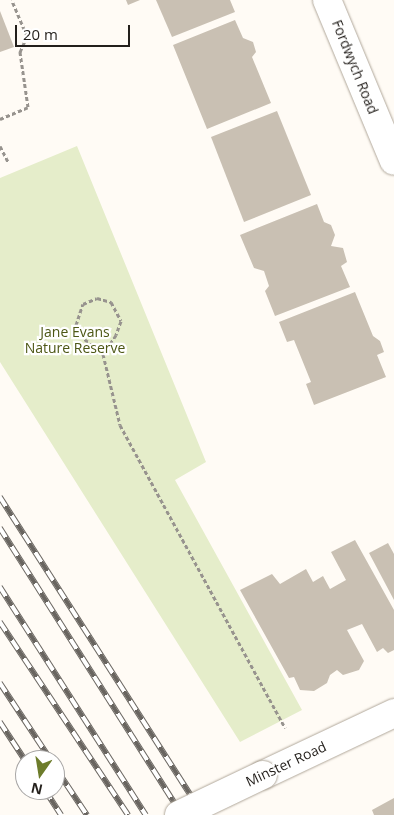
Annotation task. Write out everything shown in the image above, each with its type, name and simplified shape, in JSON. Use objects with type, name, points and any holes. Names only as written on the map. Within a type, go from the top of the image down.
[{"type":"street","name":"Fordwych Road","points":[[327,0],[394,161]]},
{"type":"street","name":"Minster Road","points":[[179,815],[394,713]]},
{"type":"path","points":[[0,119],[28,107],[20,52],[27,36],[12,0]]},
{"type":"path","points":[[0,146],[8,162]]},
{"type":"path","points":[[103,354],[116,335],[121,321],[116,307],[97,298],[83,304],[76,325],[83,338],[103,354],[120,425],[280,722],[304,755]]},
{"type":"green space","name":"Jane Evans Nature Reserve","points":[[77,146],[206,462],[175,480],[302,710],[240,742],[0,362],[0,178]]},
{"type":"building","points":[[126,0],[140,0],[128,5]]},
{"type":"building","points":[[156,0],[230,0],[235,12],[172,37]]},
{"type":"building","points":[[0,11],[14,47],[0,52]]},
{"type":"building","points":[[235,20],[243,38],[253,42],[256,52],[252,57],[271,103],[207,129],[173,45]]},
{"type":"building","points":[[277,111],[311,195],[244,222],[211,137]]},
{"type":"building","points":[[317,204],[324,222],[331,225],[335,235],[331,246],[343,248],[347,262],[341,266],[350,287],[275,316],[265,291],[269,286],[264,271],[254,268],[240,235]]},
{"type":"building","points":[[355,292],[373,336],[380,341],[384,352],[377,355],[386,377],[314,405],[306,384],[311,382],[294,340],[287,342],[279,322]]},
{"type":"building","points":[[355,540],[394,610],[394,650],[388,653],[383,648],[377,652],[362,624],[347,630],[364,661],[359,670],[343,675],[337,670],[330,675],[327,683],[314,691],[300,690],[294,677],[289,678],[240,590],[272,574],[280,584],[306,569],[313,582],[323,576],[330,589],[346,580],[331,552]]},
{"type":"building","points":[[388,543],[394,554],[394,600],[369,553]]},
{"type":"building","points":[[394,798],[394,815],[374,815],[372,810]]},
{"type":"railway","points":[[0,497],[203,815]]},
{"type":"railway","points":[[0,528],[182,815]]},
{"type":"railway","points":[[0,587],[146,815]]},
{"type":"railway","points":[[0,622],[128,815]]},
{"type":"railway","points":[[0,683],[44,750]]},
{"type":"railway","points":[[0,722],[18,750]]},
{"type":"railway","points":[[65,782],[87,815]]},
{"type":"railway","points":[[51,800],[61,815]]}]
